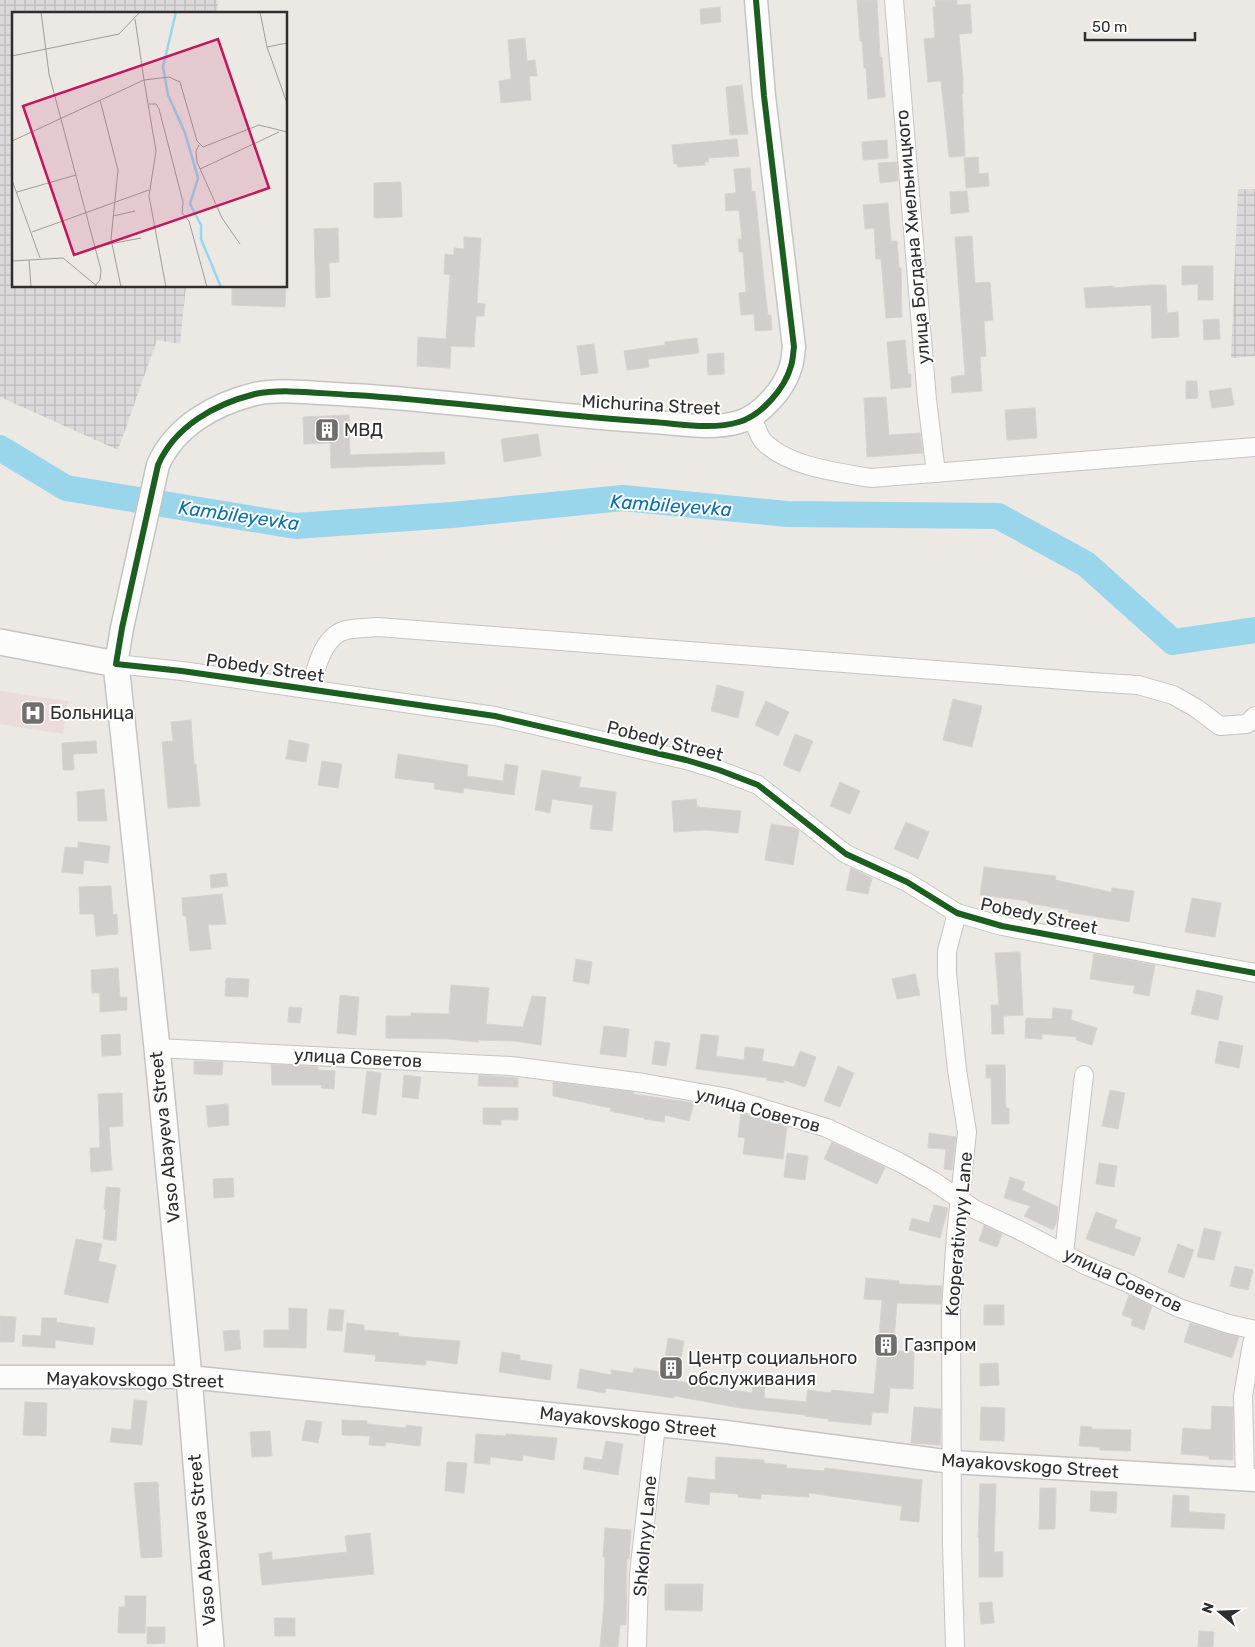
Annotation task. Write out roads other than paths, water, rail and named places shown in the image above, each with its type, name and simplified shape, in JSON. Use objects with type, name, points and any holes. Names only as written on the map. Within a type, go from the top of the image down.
[{"type":"main road","name":"Pobedy Street","points":[[0,642],[116,664]]},
{"type":"main road","name":"Vaso Abayeva Street","points":[[116,664],[157,1048],[189,1377],[211,1647]]},
{"type":"street","name":"Michurina Street","points":[[122,628],[154,479],[163,454],[171,442],[204,414],[225,403],[257,394],[289,392],[403,398],[596,419],[711,426],[739,422],[752,416],[778,394],[791,366],[794,347],[764,96],[756,0]]},
{"type":"street","name":"улица Богдана Хмельницкого","points":[[894,0],[926,400],[936,473]]},
{"type":"street","points":[[752,416],[762,440],[786,458],[831,471],[871,478],[1255,447]]},
{"type":"street","points":[[310,689],[320,657],[331,640],[344,630],[378,627],[1138,685],[1173,695],[1196,708],[1220,726],[1247,724],[1255,716]]},
{"type":"street","name":"Vaso Abayeva Street","points":[[116,664],[122,628]]},
{"type":"street","name":"Pobedy Street","points":[[116,664],[182,671],[496,716],[686,760],[758,785],[846,854],[907,882],[957,913],[1002,926],[1255,973]]},
{"type":"street","name":"Kooperativnyy Lane","points":[[955,1647],[952,1545],[951,1310],[953,1269],[968,1132],[957,1070],[947,974],[947,951],[957,913]]},
{"type":"street","name":"улица Советов","points":[[157,1048],[511,1066],[644,1082],[729,1098],[827,1128],[899,1162],[933,1181],[960,1201],[1084,1265],[1128,1283],[1179,1308],[1255,1330]]},
{"type":"street","points":[[1064,1253],[1084,1074]]},
{"type":"street","points":[[1250,1480],[1243,1396],[1255,1336]]},
{"type":"street","name":"Mayakovskogo Street","points":[[0,1378],[189,1377],[726,1432],[952,1462],[1250,1480]]},
{"type":"street","name":"Shkolnyy Lane","points":[[637,1647],[639,1574],[656,1425]]},
{"type":"waterway","name":"Kambileyevka","points":[[0,448],[66,488],[295,526],[452,515],[623,498],[787,514],[998,516],[1086,564],[1173,642],[1255,630]]},
{"type":"place","name":"МВД","points":[[327,430]]},
{"type":"place","name":"Больница","points":[[33,713]]},
{"type":"place","name":"Газпром","points":[[886,1345]]},
{"type":"place","name":"Центр социального обслуживания","points":[[671,1368]]}]
